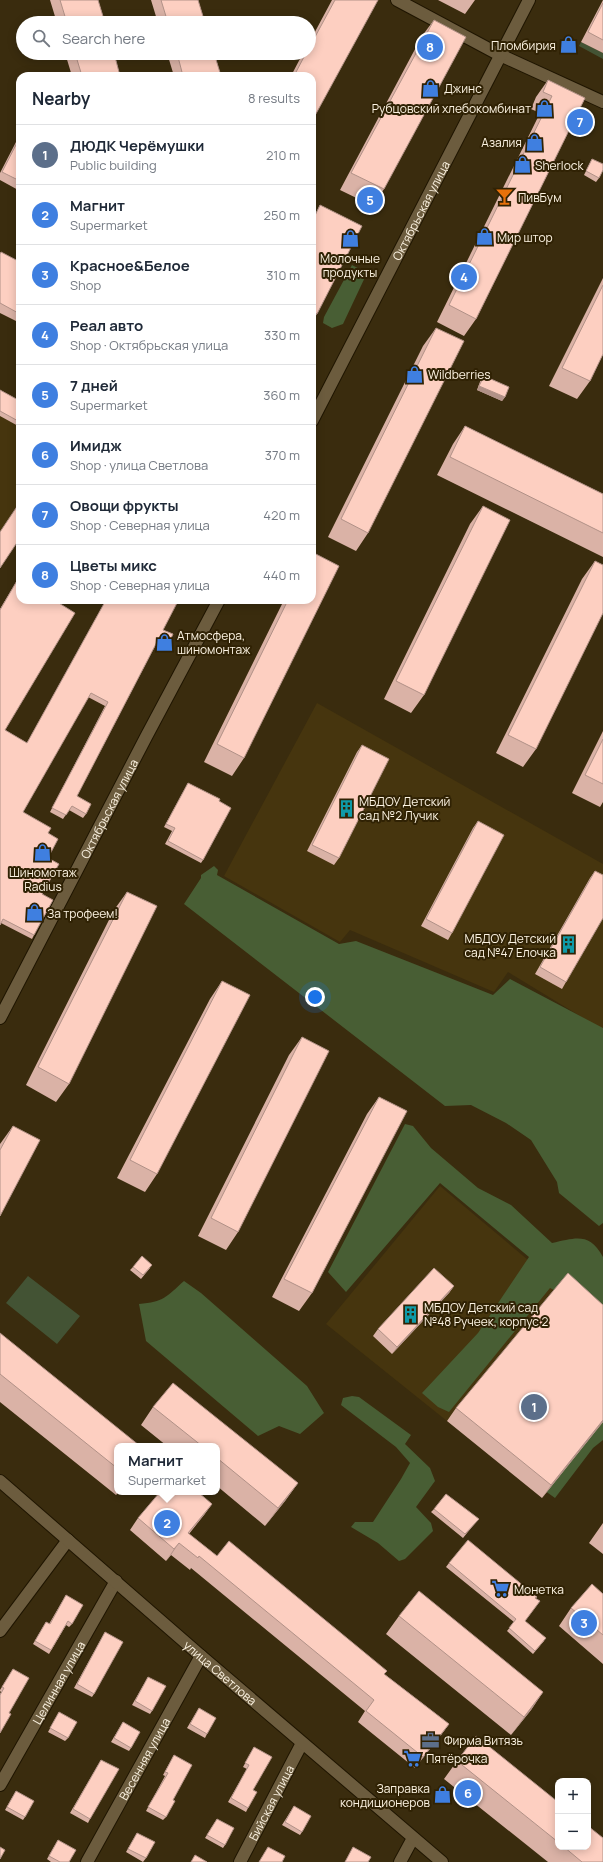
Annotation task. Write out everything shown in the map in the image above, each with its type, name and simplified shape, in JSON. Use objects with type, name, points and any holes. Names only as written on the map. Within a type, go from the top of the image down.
[{"type":"main road","points":[[397,0],[500,55],[603,102]]},
{"type":"main road","name":"Октябрьская улица","points":[[316,414],[529,0]]},
{"type":"main road","name":"Октябрьская улица","points":[[0,1018],[217,604]]},
{"type":"main road","name":"улица Светлова","points":[[0,1480],[200,1656],[442,1862]]},
{"type":"main road","points":[[0,1631],[68,1540]]},
{"type":"main road","name":"Целинная улица","points":[[0,1785],[116,1581]]},
{"type":"main road","name":"Весенняя улица","points":[[87,1862],[200,1656]]},
{"type":"main road","name":"Бийская улица","points":[[240,1862],[302,1742]]},
{"type":"main road","points":[[400,1862],[413,1838]]},
{"type":"shaded area","points":[[0,415],[16,424],[16,507],[0,532]]},
{"type":"shaded area","points":[[317,703],[603,864],[603,1030],[508,972],[494,992],[350,930],[340,942],[224,876]]},
{"type":"shaded area","points":[[440,1186],[559,1286],[447,1421],[326,1324]]},
{"type":"green space","points":[[581,42],[603,53],[603,59],[579,46]]},
{"type":"green space","points":[[352,265],[367,273],[343,324],[332,328],[323,323],[324,317]]},
{"type":"green space","points":[[214,866],[218,870],[217,875],[339,944],[356,941],[493,995],[510,979],[603,1028],[603,1223],[599,1226],[559,1193],[557,1182],[531,1140],[506,1123],[471,1105],[445,1106],[184,904],[201,878],[201,875]]},
{"type":"green space","points":[[405,1124],[413,1126],[431,1148],[478,1188],[511,1205],[552,1243],[575,1239],[587,1240],[598,1249],[603,1257],[603,1440],[593,1448],[555,1498],[541,1488],[562,1294],[550,1288],[449,1412],[438,1407],[422,1393],[478,1333],[529,1257],[440,1183],[346,1292],[328,1272]]},
{"type":"green space","points":[[28,1276],[80,1316],[57,1344],[6,1303]]},
{"type":"green space","points":[[184,1281],[201,1293],[307,1386],[324,1413],[300,1434],[279,1426],[258,1436],[146,1341],[139,1304],[154,1302],[164,1298]]},
{"type":"green space","points":[[352,1396],[359,1397],[411,1435],[405,1444],[430,1468],[435,1481],[416,1507],[431,1523],[433,1531],[405,1559],[399,1561],[378,1543],[351,1527],[355,1522],[373,1522],[410,1463],[396,1447],[341,1405],[343,1398]]},
{"type":"building","points":[[60,0],[98,0],[103,16],[65,16]]},
{"type":"building","points":[[161,0],[198,0],[203,16],[166,16]]},
{"type":"building","points":[[335,0],[378,0],[316,114],[316,72],[296,72],[302,60],[316,60],[316,35]]},
{"type":"building","points":[[603,3],[603,40],[588,32]]},
{"type":"building","points":[[434,20],[466,37],[384,189],[351,173]]},
{"type":"building","points":[[77,60],[116,60],[119,72],[81,72]]},
{"type":"building","points":[[179,60],[216,60],[220,72],[182,72]]},
{"type":"building","points":[[548,80],[585,98],[476,319],[449,305],[552,96],[543,92]]},
{"type":"building","points":[[16,145],[16,179],[2,172]]},
{"type":"building","points":[[592,159],[603,164],[603,170],[599,178],[586,171]]},
{"type":"building","points":[[320,205],[362,226],[317,314],[316,314],[316,214]]},
{"type":"building","points":[[1,252],[16,260],[16,312],[0,303]]},
{"type":"building","points":[[603,285],[603,354],[590,381],[562,368]]},
{"type":"building","points":[[436,328],[464,341],[368,533],[341,519]]},
{"type":"building","points":[[484,376],[509,387],[505,397],[479,386]]},
{"type":"building","points":[[0,390],[16,399],[16,420],[0,411]]},
{"type":"building","points":[[465,426],[603,494],[603,533],[450,457]]},
{"type":"building","points":[[483,506],[510,520],[424,695],[396,681]]},
{"type":"building","points":[[16,508],[16,544],[0,568],[0,532]]},
{"type":"building","points":[[316,554],[339,566],[244,758],[217,744],[286,604],[316,604]]},
{"type":"building","points":[[595,561],[603,565],[603,613],[536,749],[508,735]]},
{"type":"building","points":[[16,582],[16,604],[60,604],[75,613],[5,730],[27,743],[104,604],[176,604],[163,630],[173,634],[168,645],[158,640],[77,796],[91,804],[86,814],[72,806],[66,815],[52,808],[108,702],[91,693],[23,812],[51,828],[48,833],[58,839],[48,858],[59,864],[42,894],[53,900],[34,935],[3,919],[0,925],[0,610]]},
{"type":"building","points":[[603,739],[603,784],[585,775]]},
{"type":"building","name":"МБДОУ Детский сад №2 Лучик","points":[[362,745],[389,759],[339,858],[312,845]]},
{"type":"building","points":[[188,783],[220,799],[219,801],[231,808],[203,860],[168,841],[175,828],[166,824]]},
{"type":"building","points":[[478,821],[504,835],[452,933],[426,919]]},
{"type":"building","name":"МБДОУ Детский сад №47 Елочка","points":[[595,871],[603,875],[603,918],[566,982],[540,967]]},
{"type":"building","points":[[127,892],[157,906],[69,1084],[38,1067]]},
{"type":"building","points":[[222,981],[250,995],[157,1174],[130,1160]]},
{"type":"building","points":[[302,1037],[329,1051],[238,1232],[211,1218]]},
{"type":"building","points":[[379,1097],[407,1111],[312,1293],[284,1279]]},
{"type":"building","points":[[13,1126],[40,1140],[0,1216],[0,1150]]},
{"type":"building","points":[[142,1256],[152,1265],[143,1275],[133,1267]]},
{"type":"building","name":"МБДОУ Детский сад №48 Ручеек, корпус 2","points":[[434,1268],[454,1286],[397,1347],[378,1329]]},
{"type":"building","points":[[568,1273],[603,1305],[603,1420],[551,1485],[456,1408]]},
{"type":"building","points":[[0,1333],[136,1443],[114,1443],[114,1466],[0,1374]]},
{"type":"building","points":[[173,1383],[298,1483],[278,1508],[220,1460],[220,1443],[198,1443],[153,1407]]},
{"type":"building","points":[[446,1494],[479,1519],[465,1534],[434,1509]]},
{"type":"building","points":[[157,1495],[202,1495],[212,1504],[188,1533],[217,1556],[229,1541],[387,1671],[384,1674],[449,1724],[423,1757],[366,1711],[374,1700],[199,1556],[198,1558],[179,1543],[174,1549],[138,1518]]},
{"type":"building","points":[[468,1540],[540,1601],[525,1621],[546,1638],[535,1651],[509,1628],[516,1619],[449,1563]]},
{"type":"building","points":[[592,1584],[603,1594],[603,1635],[571,1608]]},
{"type":"building","points":[[419,1591],[543,1692],[524,1717],[399,1616]]},
{"type":"building","points":[[66,1595],[83,1605],[72,1624],[68,1621],[51,1650],[35,1641],[46,1622],[50,1624]]},
{"type":"building","points":[[105,1632],[123,1642],[94,1694],[77,1684]]},
{"type":"building","points":[[13,1669],[29,1678],[9,1713],[11,1714],[0,1733],[0,1695],[4,1688],[2,1687]]},
{"type":"building","points":[[148,1677],[166,1686],[152,1711],[135,1701]]},
{"type":"building","points":[[199,1708],[216,1718],[207,1734],[190,1724]]},
{"type":"building","points":[[59,1712],[77,1722],[68,1738],[50,1728]]},
{"type":"building","points":[[123,1722],[140,1732],[131,1748],[114,1738]]},
{"type":"building","points":[[476,1736],[555,1800],[555,1840],[457,1761]]},
{"type":"building","points":[[254,1747],[272,1757],[253,1790],[257,1792],[248,1808],[231,1798],[249,1765],[245,1763]]},
{"type":"building","points":[[174,1755],[192,1765],[173,1800],[175,1801],[166,1817],[148,1807],[168,1773],[165,1772]]},
{"type":"building","points":[[101,1760],[119,1769],[90,1819],[73,1809]]},
{"type":"building","points":[[16,1791],[34,1801],[25,1817],[7,1807]]},
{"type":"building","points":[[294,1806],[311,1816],[302,1832],[285,1822]]},
{"type":"building","points":[[217,1819],[234,1828],[225,1845],[207,1835]]},
{"type":"building","points":[[591,1828],[603,1838],[603,1862],[582,1862],[568,1850],[591,1850]]},
{"type":"building","points":[[137,1833],[155,1842],[146,1858],[128,1849]]},
{"type":"building","points":[[58,1840],[76,1850],[69,1862],[60,1862],[49,1856]]},
{"type":"building","points":[[0,1847],[5,1850],[0,1859]]},
{"type":"building","points":[[268,1847],[285,1856],[282,1862],[259,1862]]},
{"type":"building","points":[[353,1847],[371,1857],[368,1862],[345,1862]]},
{"type":"building","points":[[195,1855],[207,1862],[191,1862]]},
{"type":"place","name":"Пломбирия","points":[[569,45]]},
{"type":"place","name":"Цветы микс","points":[[430,47]]},
{"type":"place","name":"Джинс","points":[[431,88]]},
{"type":"place","name":"Рубцовский хлебокомбинат","points":[[544,108]]},
{"type":"place","name":"Овощи фрукты","points":[[580,122]]},
{"type":"place","name":"Азалия","points":[[535,142]]},
{"type":"place","name":"Sherlock","points":[[522,165]]},
{"type":"place","name":"ПивБум","points":[[505,197]]},
{"type":"place","name":"7 дней","points":[[370,200]]},
{"type":"place","name":"Мир штор","points":[[484,237]]},
{"type":"place","name":"Молочные продукты","points":[[350,239]]},
{"type":"place","name":"Реал авто","points":[[464,277]]},
{"type":"place","name":"Wildberries","points":[[415,374]]},
{"type":"place","name":"Атмосфера, шиномонтаж","points":[[164,642]]},
{"type":"place","name":"МБДОУ Детский сад №2 Лучик","points":[[346,808]]},
{"type":"place","name":"Шиномотаж Radius","points":[[43,853]]},
{"type":"place","name":"За трофеем!","points":[[34,913]]},
{"type":"place","name":"МБДОУ Детский сад №47 Елочка","points":[[569,945]]},
{"type":"place","name":"МБДОУ Детский сад №48 Ручеек, корпус 2","points":[[411,1314]]},
{"type":"place","name":"ДЮДК Черёмушки","points":[[534,1407]]},
{"type":"place","name":"Магнит","points":[[167,1523]]},
{"type":"place","name":"Монетка","points":[[501,1589]]},
{"type":"place","name":"Красное&Белое","points":[[584,1623]]},
{"type":"place","name":"Фирма Витязь","points":[[431,1740]]},
{"type":"place","name":"Пятёрочка","points":[[413,1758]]},
{"type":"place","name":"Имидж","points":[[468,1793]]},
{"type":"place","name":"Заправка кондиционеров","points":[[443,1795]]}]
